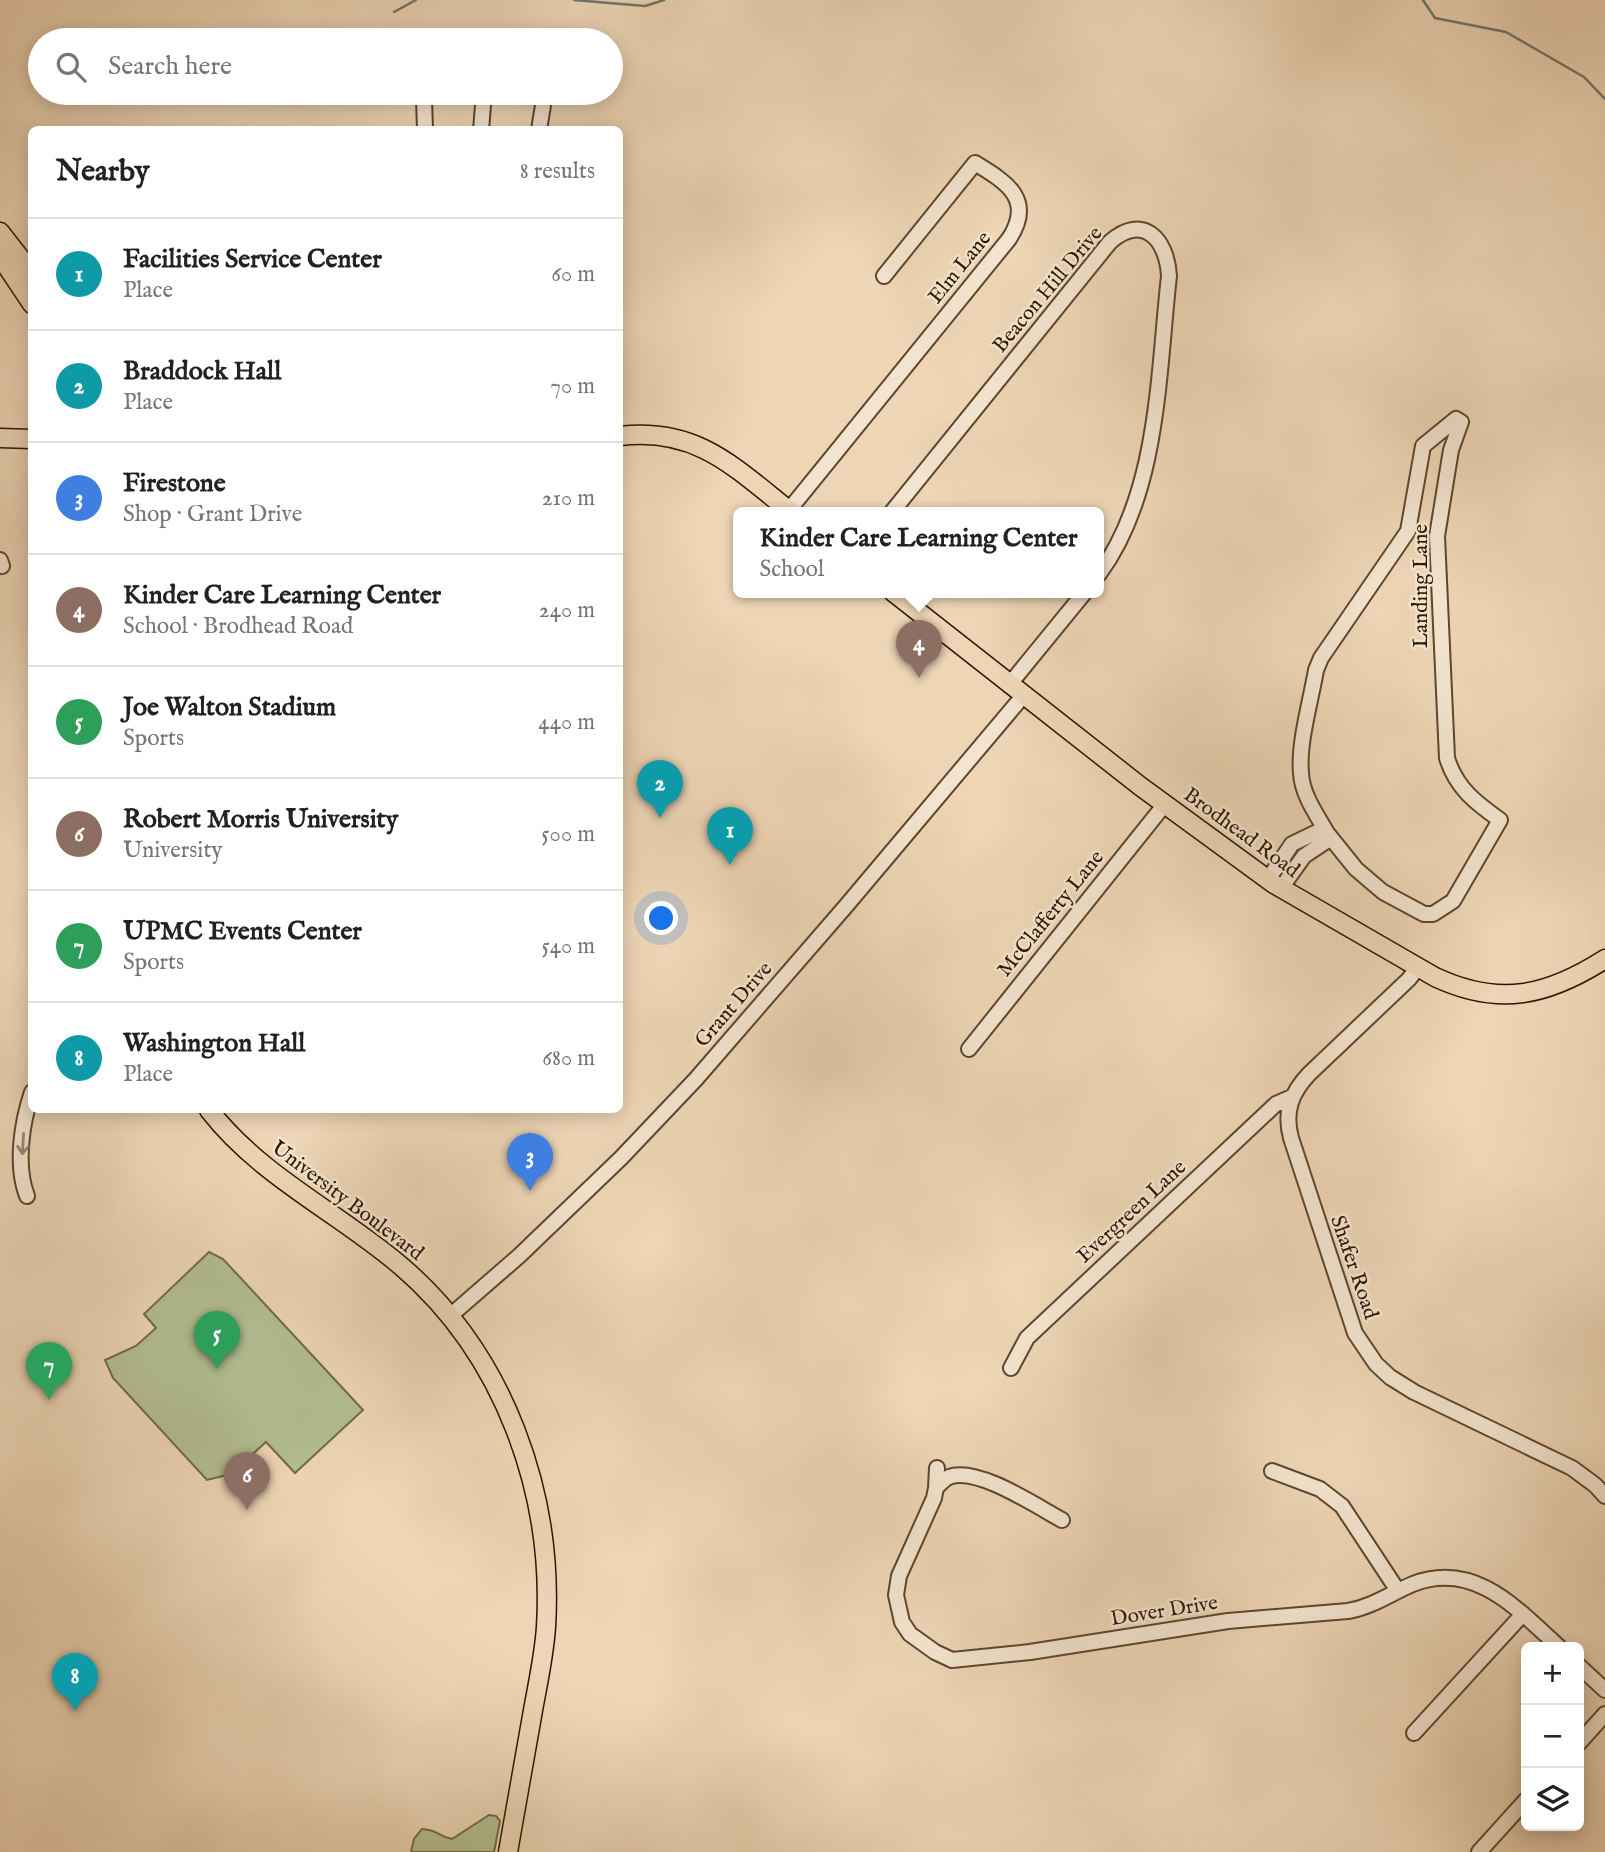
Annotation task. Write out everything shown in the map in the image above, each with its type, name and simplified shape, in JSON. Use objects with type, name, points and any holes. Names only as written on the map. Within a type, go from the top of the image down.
[{"type":"main road","points":[[0,232],[28,268]]},
{"type":"main road","points":[[0,256],[28,298]]},
{"type":"main road","points":[[623,436],[652,434],[692,443],[724,460],[785,507]]},
{"type":"main road","points":[[0,438],[28,438]]},
{"type":"main road","name":"Brodhead Road","points":[[900,598],[1165,804],[1274,884],[1418,967],[1466,989],[1514,995],[1562,983],[1605,960]]},
{"type":"main road","name":"University Boulevard","points":[[212,1113],[263,1166],[386,1254],[454,1312],[514,1426],[532,1480],[543,1541],[547,1601],[543,1653],[508,1852]]},
{"type":"main road","name":"University Boulevard","points":[[226,1113],[267,1155],[396,1248],[427,1275],[493,1359],[518,1406],[543,1478],[555,1544],[558,1608],[554,1654],[520,1852]]},
{"type":"street","points":[[424,105],[425,126]]},
{"type":"street","points":[[481,126],[483,105]]},
{"type":"street","points":[[540,126],[543,105]]},
{"type":"street","name":"Elm Lane","points":[[793,507],[1009,239],[1017,225],[1020,211],[1012,190],[1002,180],[975,163],[884,276]]},
{"type":"street","name":"Beacon Hill Drive","points":[[896,507],[1110,242],[1125,232],[1149,233],[1162,244],[1169,276],[1148,461],[1129,522],[1104,565]]},
{"type":"street","name":"Landing Lane","points":[[1456,419],[1461,422],[1451,450],[1437,536],[1447,758],[1453,778],[1465,793],[1500,820],[1453,901],[1433,915],[1424,914],[1399,902],[1368,881],[1327,833],[1314,810],[1301,775],[1301,757],[1316,670],[1321,658],[1408,531],[1423,446],[1456,419]]},
{"type":"street","points":[[1016,690],[1082,598]]},
{"type":"street","name":"Grant Drive","points":[[454,1312],[519,1256],[621,1158],[696,1079],[846,906],[1016,690]]},
{"type":"street","name":"McClafferty Lane","points":[[969,1049],[1165,804]]},
{"type":"street","points":[[1274,884],[1284,884],[1304,856],[1325,842],[1327,833]]},
{"type":"street","points":[[1292,1097],[1310,1074],[1418,967]]},
{"type":"street","name":"Evergreen Lane","points":[[1011,1368],[1027,1338],[1276,1104],[1292,1097]]},
{"type":"street","name":"Shafer Road","points":[[1292,1097],[1288,1115],[1291,1139],[1344,1304],[1355,1333],[1369,1357],[1398,1383],[1563,1463],[1588,1479],[1605,1496]]},
{"type":"street","points":[[27,1196],[22,1172],[24,1128],[28,1110]]},
{"type":"street","points":[[936,1468],[936,1488]]},
{"type":"street","points":[[1272,1471],[1320,1489],[1342,1506],[1398,1591]]},
{"type":"street","points":[[936,1488],[950,1476],[982,1478],[1062,1520]]},
{"type":"street","name":"Dover Drive","points":[[936,1488],[930,1508],[899,1576],[896,1595],[902,1622],[910,1634],[935,1652],[952,1660],[1030,1653],[1228,1621],[1364,1609],[1428,1579],[1461,1578],[1491,1590],[1553,1642]]},
{"type":"street","points":[[1414,1733],[1522,1614]]},
{"type":"street","points":[[1584,1670],[1604,1688]]},
{"type":"street","points":[[1584,1737],[1605,1714]]},
{"type":"street","points":[[1479,1852],[1521,1806]]},
{"type":"green space","points":[[209,1252],[223,1259],[363,1410],[295,1473],[266,1442],[231,1474],[207,1480],[113,1378],[105,1360],[136,1346],[156,1328],[144,1314]]},
{"type":"green space","points":[[489,1815],[496,1816],[500,1821],[494,1852],[411,1852],[414,1839],[422,1829],[452,1839]]},
{"type":"waterway","points":[[394,12],[416,0]]},
{"type":"waterway","points":[[574,0],[645,6],[664,0]]},
{"type":"waterway","points":[[1423,0],[1435,18],[1506,32],[1584,77],[1605,99]]},
{"type":"place","name":"Kinder Care Learning Center","points":[[919,678]]},
{"type":"place","name":"Braddock Hall","points":[[660,818]]},
{"type":"place","name":"Facilities Service Center","points":[[730,865]]},
{"type":"place","name":"Firestone","points":[[530,1191]]},
{"type":"place","name":"Joe Walton Stadium","points":[[217,1369]]},
{"type":"place","name":"UPMC Events Center","points":[[49,1400]]},
{"type":"place","name":"Robert Morris University","points":[[247,1510]]},
{"type":"place","name":"Washington Hall","points":[[75,1711]]}]
